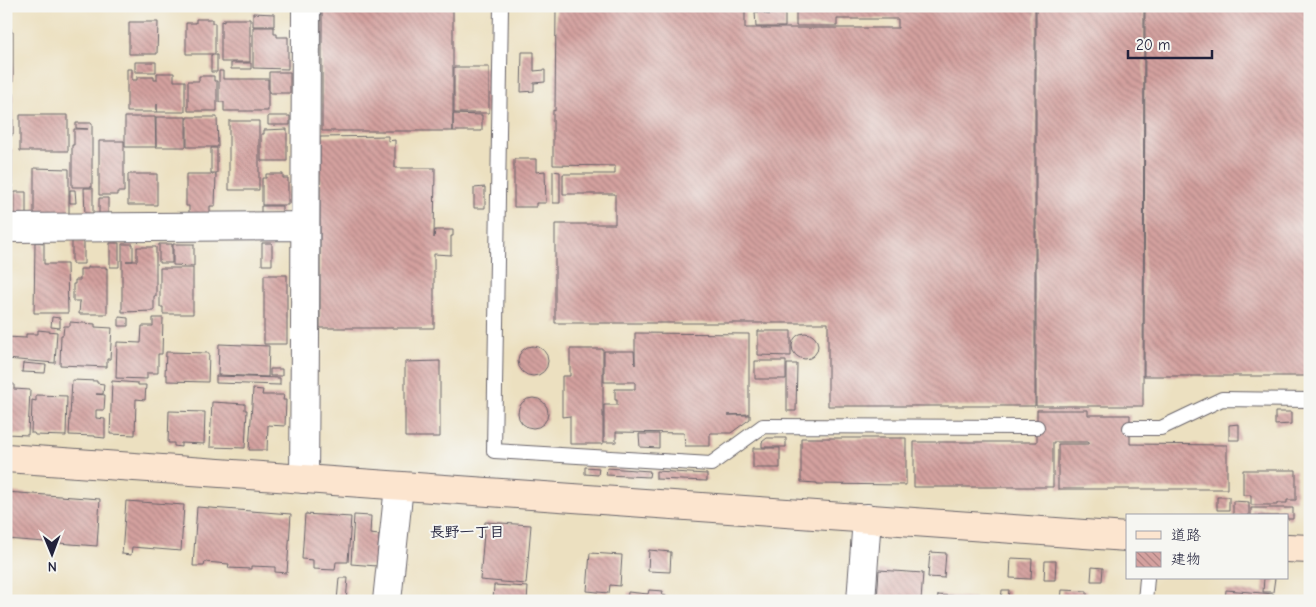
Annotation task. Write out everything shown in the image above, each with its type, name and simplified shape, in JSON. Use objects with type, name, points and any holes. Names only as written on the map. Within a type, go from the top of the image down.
[{"type":"street","points":[[304,479],[306,6]]},
{"type":"street","points":[[6,228],[305,226]]},
{"type":"street","points":[[6,458],[1126,537]]},
{"type":"street","points":[[387,601],[399,486]]},
{"type":"street","points":[[861,601],[867,518]]},
{"type":"street","points":[[1288,548],[1310,549]]},
{"type":"lane","points":[[501,6],[494,451],[711,464],[763,426],[1037,427]]},
{"type":"lane","points":[[1130,428],[1161,428],[1222,399],[1310,400]]},
{"type":"lane","points":[[1146,601],[1147,580]]},
{"type":"building","points":[[322,6],[453,6],[453,131],[322,131]]},
{"type":"building","points":[[642,6],[745,6],[745,28],[898,28],[898,19],[837,19],[837,26],[796,26],[796,6],[1035,6],[1035,406],[828,406],[828,323],[555,323],[555,224],[615,224],[615,194],[563,194],[563,174],[615,174],[615,166],[553,165],[556,9],[642,9]]},
{"type":"building","points":[[1036,6],[1144,6],[1143,406],[1036,406]]},
{"type":"building","points":[[1145,6],[1310,6],[1310,376],[1144,376]]},
{"type":"building","points":[[755,12],[785,12],[785,27],[756,27]]},
{"type":"building","points":[[253,13],[274,14],[274,26],[253,26]]},
{"type":"building","points":[[196,19],[212,19],[212,23],[215,23],[215,54],[186,54],[186,23],[196,23]]},
{"type":"building","points":[[224,19],[250,19],[250,62],[221,62],[221,21],[224,22]]},
{"type":"building","points":[[129,22],[158,22],[157,54],[129,54]]},
{"type":"building","points":[[253,27],[274,27],[274,34],[277,34],[277,37],[288,37],[288,69],[253,68]]},
{"type":"building","points":[[6,28],[11,28],[11,32],[13,32],[13,82],[6,82]]},
{"type":"building","points":[[522,52],[534,52],[534,71],[545,70],[545,82],[534,83],[534,91],[521,92]]},
{"type":"building","points":[[211,55],[217,55],[217,72],[211,72]]},
{"type":"building","points":[[135,62],[156,62],[156,72],[135,72]]},
{"type":"building","points":[[231,63],[251,63],[251,69],[231,69]]},
{"type":"building","points":[[454,67],[489,67],[489,113],[454,113]]},
{"type":"building","points":[[127,69],[132,69],[132,80],[137,80],[137,77],[154,77],[154,80],[157,80],[157,73],[174,73],[174,81],[185,81],[185,112],[127,112]]},
{"type":"building","points":[[219,71],[223,71],[223,79],[268,79],[268,111],[224,111],[224,102],[219,102]]},
{"type":"building","points":[[269,72],[290,72],[290,93],[269,93]]},
{"type":"building","points":[[199,76],[214,76],[214,81],[217,81],[217,111],[188,111],[188,81],[199,81]]},
{"type":"building","points":[[6,93],[13,93],[12,136],[6,135]]},
{"type":"building","points":[[453,114],[482,115],[482,131],[453,131]]},
{"type":"building","points":[[20,115],[68,115],[68,151],[20,151]]},
{"type":"building","points":[[268,116],[290,116],[290,125],[268,125]]},
{"type":"building","points":[[125,117],[155,117],[156,147],[125,147]]},
{"type":"building","points":[[156,117],[186,117],[186,147],[156,147]]},
{"type":"building","points":[[187,117],[217,117],[218,147],[187,147]]},
{"type":"building","points":[[229,121],[259,121],[259,190],[229,190]]},
{"type":"building","points":[[76,123],[92,123],[92,187],[72,187],[74,129],[88,129],[76,128]]},
{"type":"building","points":[[287,129],[287,161],[261,161],[261,134],[264,134],[264,130]]},
{"type":"building","points":[[388,136],[388,141],[395,140],[395,168],[435,168],[434,238],[435,230],[453,230],[453,236],[451,236],[451,255],[434,254],[434,328],[320,328],[320,137]]},
{"type":"building","points":[[99,141],[124,141],[124,192],[117,192],[117,195],[99,195]]},
{"type":"building","points":[[211,148],[217,148],[217,173],[211,173]]},
{"type":"building","points":[[6,149],[12,149],[12,214],[6,214]]},
{"type":"building","points":[[514,159],[536,159],[536,172],[545,171],[546,203],[536,203],[536,207],[514,207]]},
{"type":"building","points":[[34,168],[69,169],[69,216],[34,215]]},
{"type":"building","points":[[553,171],[560,172],[560,203],[553,203]]},
{"type":"building","points":[[128,174],[157,174],[157,205],[128,205]]},
{"type":"building","points":[[186,174],[216,174],[215,206],[210,206],[210,214],[189,214],[189,206],[186,206]]},
{"type":"building","points":[[266,174],[283,174],[283,178],[288,178],[288,205],[262,205],[262,178],[266,178]]},
{"type":"building","points":[[485,187],[485,208],[474,208],[474,188]]},
{"type":"building","points":[[84,188],[93,188],[93,216],[85,216]]},
{"type":"building","points":[[70,190],[75,190],[76,203],[70,203]]},
{"type":"building","points":[[15,192],[26,192],[26,214],[15,214]]},
{"type":"building","points":[[99,198],[108,198],[108,216],[99,216]]},
{"type":"building","points":[[261,206],[282,206],[282,214],[261,214]]},
{"type":"building","points":[[72,241],[84,241],[84,264],[72,264]]},
{"type":"building","points":[[35,242],[44,243],[44,264],[67,264],[68,313],[34,313]]},
{"type":"building","points":[[110,243],[119,243],[119,267],[110,267]]},
{"type":"building","points":[[262,243],[272,243],[272,265],[262,265]]},
{"type":"building","points":[[122,244],[133,244],[133,261],[137,261],[137,247],[156,247],[156,296],[154,296],[154,311],[122,312]]},
{"type":"building","points":[[159,244],[172,244],[172,263],[159,263]]},
{"type":"building","points":[[173,244],[194,244],[194,266],[173,265]]},
{"type":"building","points":[[88,267],[107,268],[107,314],[79,314],[80,301],[73,301],[73,284],[75,284],[75,280],[80,280],[80,269],[88,269]]},
{"type":"building","points":[[160,268],[193,268],[193,314],[163,314],[163,307],[160,307]]},
{"type":"building","points":[[264,275],[287,275],[287,344],[264,344]]},
{"type":"building","points":[[52,317],[60,318],[60,328],[51,327]]},
{"type":"building","points":[[119,317],[128,318],[128,326],[119,326]]},
{"type":"building","points":[[153,318],[163,318],[162,354],[158,354],[158,373],[147,373],[147,379],[116,378],[117,342],[141,343],[142,326],[153,326]]},
{"type":"building","points":[[70,322],[95,324],[95,327],[112,328],[110,359],[107,359],[107,367],[60,365],[61,335],[63,335],[64,326],[70,326]]},
{"type":"building","points":[[38,330],[57,332],[55,363],[6,359],[6,337],[26,338],[26,334],[38,334]]},
{"type":"building","points":[[758,331],[791,331],[791,356],[758,355]]},
{"type":"building","points":[[635,333],[749,334],[749,414],[728,415],[750,415],[750,419],[731,433],[710,433],[710,446],[685,446],[684,433],[616,432],[616,442],[604,442],[604,405],[617,405],[615,389],[635,389],[635,382],[604,382],[604,351],[634,351],[635,365]]},
{"type":"building","points":[[805,333],[814,337],[818,346],[814,355],[805,359],[796,355],[792,346],[796,337]]},
{"type":"building","points":[[219,344],[269,346],[268,377],[218,375]]},
{"type":"building","points":[[533,346],[543,351],[548,361],[543,371],[533,376],[523,371],[518,361],[523,351]]},
{"type":"building","points":[[570,349],[603,349],[603,444],[570,444],[570,416],[562,417],[562,376],[570,376]]},
{"type":"building","points":[[166,352],[209,353],[208,382],[167,381],[167,375],[165,375]]},
{"type":"building","points":[[440,361],[440,437],[405,437],[405,362]]},
{"type":"building","points":[[755,361],[786,361],[786,379],[755,379]]},
{"type":"building","points":[[23,363],[46,365],[45,373],[22,372]]},
{"type":"building","points":[[787,364],[797,364],[796,411],[787,411]]},
{"type":"building","points":[[270,369],[282,369],[282,376],[270,376]]},
{"type":"building","points":[[216,376],[280,378],[280,385],[216,383]]},
{"type":"building","points":[[72,380],[97,381],[97,383],[104,384],[103,394],[96,394],[105,395],[104,410],[96,410],[96,418],[105,419],[105,438],[69,435]]},
{"type":"building","points":[[112,381],[146,385],[145,400],[136,399],[135,435],[110,434]]},
{"type":"building","points":[[6,384],[14,384],[14,389],[30,390],[28,435],[6,434]]},
{"type":"building","points":[[253,389],[263,390],[262,395],[284,395],[283,400],[286,400],[285,426],[268,425],[267,450],[249,450]]},
{"type":"building","points":[[36,395],[67,396],[66,436],[35,435],[31,433],[32,400],[36,401]]},
{"type":"building","points":[[533,398],[539,399],[547,407],[547,419],[539,427],[533,428],[527,427],[519,419],[518,413],[519,407],[527,399]]},
{"type":"building","points":[[212,402],[245,404],[245,410],[247,410],[245,448],[210,447]]},
{"type":"building","points":[[1037,410],[1088,410],[1088,415],[1130,415],[1130,444],[1227,445],[1227,489],[1058,489],[1058,444],[1088,444],[1089,442],[1053,442],[1053,487],[914,487],[914,442],[1037,442]]},
{"type":"building","points":[[169,411],[205,412],[204,444],[181,443],[181,447],[174,446],[174,443],[168,443]]},
{"type":"building","points":[[1275,412],[1291,412],[1291,424],[1275,425]]},
{"type":"building","points":[[1239,424],[1239,440],[1229,440],[1229,425]]},
{"type":"building","points":[[639,434],[659,434],[659,448],[640,447]]},
{"type":"building","points":[[767,438],[786,438],[786,447],[762,447],[762,442]]},
{"type":"building","points":[[801,438],[906,438],[906,485],[817,484],[801,482]]},
{"type":"building","points":[[753,448],[780,448],[780,468],[753,468]]},
{"type":"building","points":[[585,467],[599,468],[598,475],[585,474]]},
{"type":"building","points":[[607,468],[650,471],[649,477],[606,475]]},
{"type":"building","points":[[1243,470],[1296,470],[1296,500],[1287,500],[1287,503],[1277,503],[1277,505],[1251,505],[1251,495],[1243,495]]},
{"type":"building","points":[[656,471],[707,474],[707,481],[656,479]]},
{"type":"building","points":[[6,492],[100,499],[97,546],[6,539]]},
{"type":"building","points":[[1217,497],[1229,497],[1229,510],[1217,510]]},
{"type":"building","points":[[126,501],[184,505],[181,551],[132,547],[131,555],[122,554]]},
{"type":"building","points":[[1233,501],[1249,502],[1249,514],[1233,514]]},
{"type":"building","points":[[197,507],[291,514],[287,573],[275,572],[275,567],[251,566],[251,569],[228,568],[229,564],[205,562],[204,566],[193,566]]},
{"type":"building","points":[[1251,508],[1293,508],[1293,519],[1288,519],[1288,514],[1251,514]]},
{"type":"building","points":[[305,514],[351,517],[348,562],[336,562],[335,570],[313,569],[313,560],[302,559]]},
{"type":"building","points":[[354,515],[371,516],[370,534],[379,535],[377,566],[351,564]]},
{"type":"building","points":[[485,522],[531,525],[526,584],[480,580]]},
{"type":"building","points":[[649,550],[671,552],[670,572],[648,571]]},
{"type":"building","points":[[930,552],[946,553],[944,578],[928,577]]},
{"type":"building","points":[[590,553],[622,555],[620,586],[610,585],[609,593],[587,591]]},
{"type":"building","points":[[1011,558],[1032,559],[1031,579],[1010,578]]},
{"type":"building","points":[[1045,561],[1056,561],[1055,580],[1044,580]]},
{"type":"building","points":[[1092,567],[1103,568],[1102,581],[1091,581]]},
{"type":"building","points":[[879,570],[923,573],[921,601],[877,601]]},
{"type":"building","points":[[339,578],[348,578],[346,601],[337,601]]},
{"type":"building","points":[[1264,580],[1275,580],[1273,592],[1263,592]]},
{"type":"building","points":[[494,585],[528,587],[527,601],[493,601]]},
{"type":"building","points":[[649,590],[663,591],[662,595],[666,596],[666,601],[627,601],[628,592],[648,594]]},
{"type":"building","points":[[1002,590],[1009,590],[1008,599],[1014,599],[1014,601],[1001,601]]},
{"type":"building","points":[[1062,590],[1087,591],[1087,601],[1061,601]]},
{"type":"building","points":[[1226,590],[1274,594],[1273,601],[1225,601]]},
{"type":"building","points":[[938,595],[975,598],[975,601],[937,601]]},
{"type":"district","name":"長野一丁目","points":[[467,532]]}]
